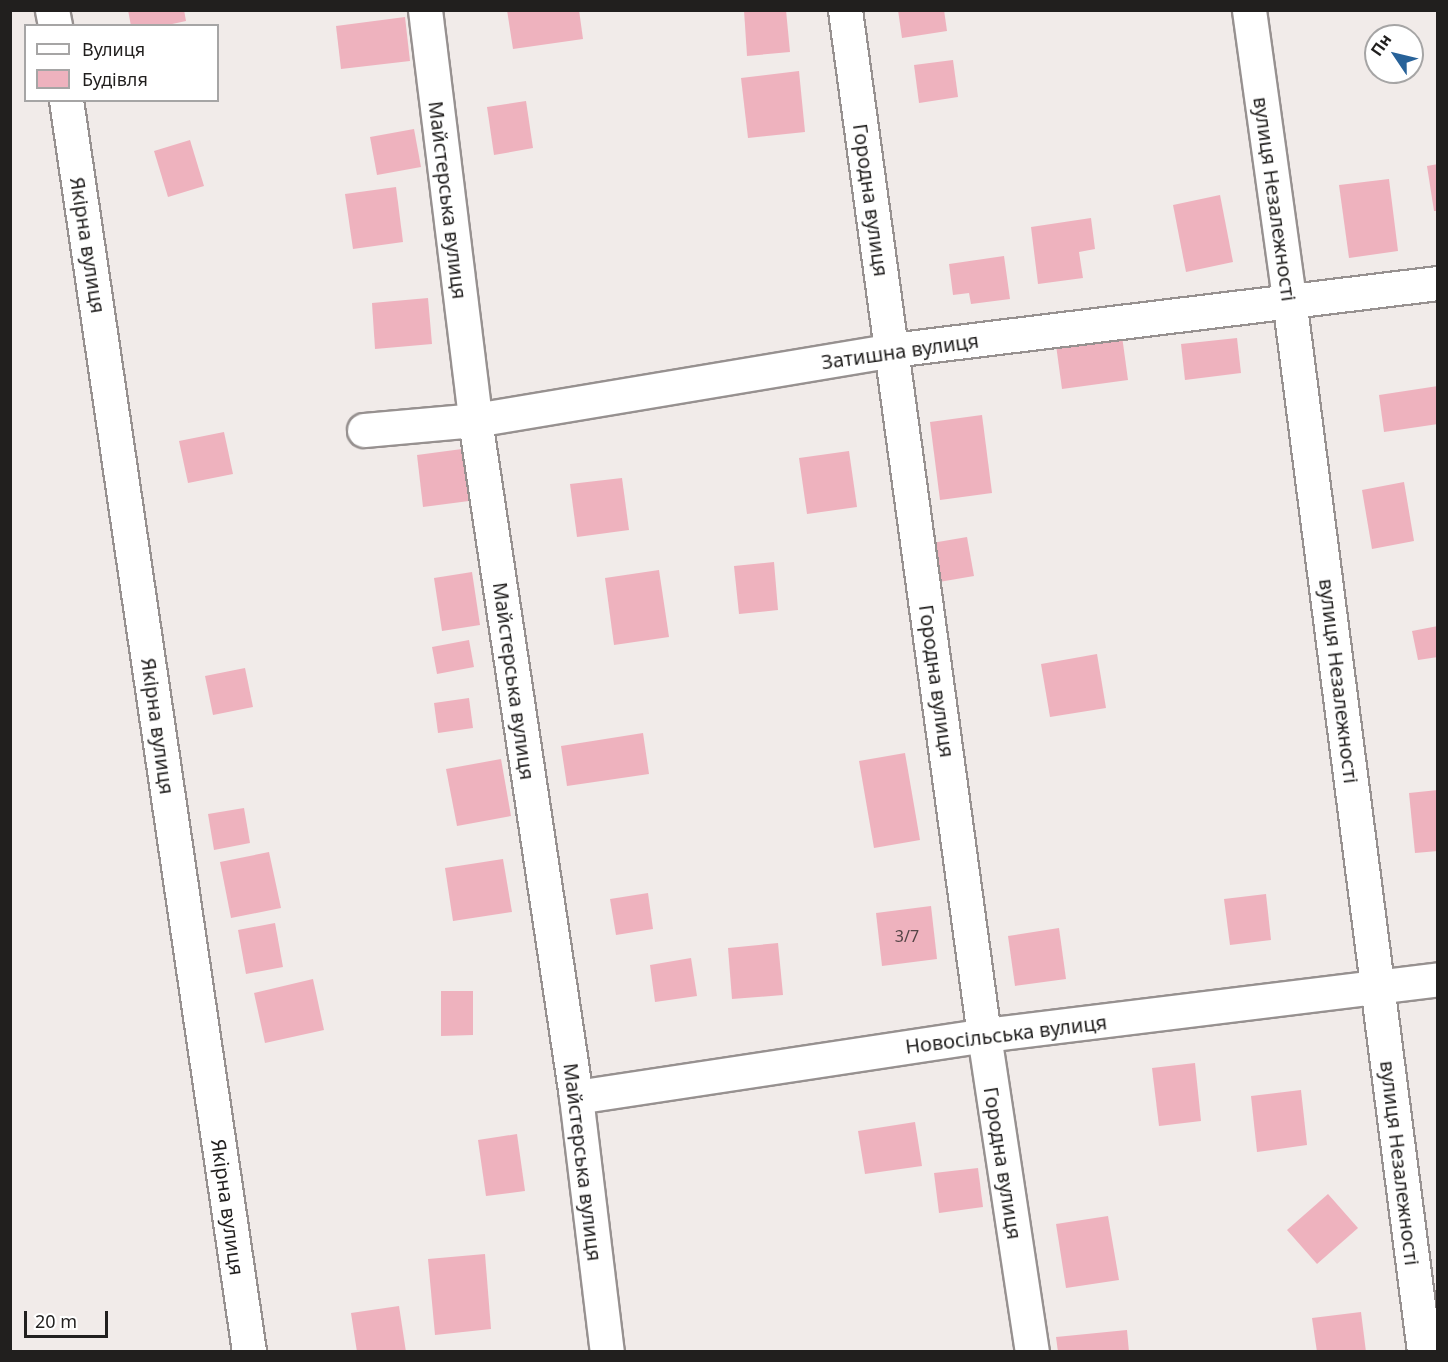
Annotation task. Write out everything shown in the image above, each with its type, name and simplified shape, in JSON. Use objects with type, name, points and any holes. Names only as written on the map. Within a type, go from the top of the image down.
[{"type":"street","name":"Майстерська вулиця","points":[[424,10],[475,420],[576,1097],[607,1352]]},
{"type":"street","name":"Городна вулиця","points":[[845,10],[984,1035],[1032,1352]]},
{"type":"street","name":"вулиця Незалежності","points":[[1249,10],[1289,299],[1424,1352]]},
{"type":"street","name":"Якірна вулиця","points":[[66,102],[249,1352]]},
{"type":"street","name":"Затишна вулиця","points":[[364,430],[475,420],[892,350],[1289,299],[1437,283]]},
{"type":"street","name":"Новосільська вулиця","points":[[576,1097],[984,1035],[1437,980]]},
{"type":"building","points":[[128,10],[184,10],[186,21],[172,24],[131,24]]},
{"type":"building","points":[[507,10],[579,10],[583,39],[513,49]]},
{"type":"building","points":[[744,10],[786,10],[790,52],[747,56]]},
{"type":"building","points":[[898,10],[944,10],[947,31],[902,38]]},
{"type":"building","points":[[405,17],[410,61],[341,69],[336,26]]},
{"type":"building","points":[[953,60],[958,97],[919,103],[914,65]]},
{"type":"building","points":[[799,71],[805,132],[748,138],[741,78]]},
{"type":"building","points":[[526,101],[533,148],[494,155],[487,107]]},
{"type":"building","points":[[414,129],[421,167],[377,175],[370,137]]},
{"type":"building","points":[[190,140],[204,186],[168,197],[154,151]]},
{"type":"building","points":[[1438,164],[1438,211],[1434,211],[1427,166]]},
{"type":"building","points":[[1389,179],[1398,251],[1349,258],[1339,185]]},
{"type":"building","points":[[396,187],[403,242],[353,249],[345,194]]},
{"type":"building","points":[[1220,195],[1233,262],[1186,272],[1173,205]]},
{"type":"building","points":[[1091,218],[1095,249],[1079,252],[1083,278],[1038,284],[1031,227]]},
{"type":"building","points":[[1004,256],[1010,299],[971,304],[969,293],[953,295],[949,264]]},
{"type":"building","points":[[428,298],[432,344],[375,349],[372,303]]},
{"type":"building","points":[[1122,336],[1128,380],[1062,389],[1056,345]]},
{"type":"building","points":[[1237,338],[1241,373],[1185,380],[1181,344]]},
{"type":"building","points":[[1438,386],[1438,424],[1384,432],[1379,395]]},
{"type":"building","points":[[982,415],[992,493],[940,500],[930,422]]},
{"type":"building","points":[[224,432],[233,474],[188,483],[179,441]]},
{"type":"building","points":[[462,449],[469,501],[423,507],[417,455]]},
{"type":"building","points":[[849,451],[857,507],[807,514],[799,458]]},
{"type":"building","points":[[622,478],[629,530],[577,537],[570,484]]},
{"type":"building","points":[[1404,482],[1414,541],[1372,549],[1362,490]]},
{"type":"building","points":[[967,537],[974,576],[939,582],[932,543]]},
{"type":"building","points":[[774,562],[778,610],[739,614],[734,566]]},
{"type":"building","points":[[659,570],[669,637],[614,645],[605,578]]},
{"type":"building","points":[[472,572],[480,625],[442,631],[434,578]]},
{"type":"building","points":[[1438,626],[1438,657],[1418,660],[1412,631]]},
{"type":"building","points":[[469,640],[474,667],[437,674],[432,647]]},
{"type":"building","points":[[1097,654],[1106,708],[1050,717],[1041,664]]},
{"type":"building","points":[[245,668],[253,707],[213,715],[205,676]]},
{"type":"building","points":[[469,698],[473,728],[438,733],[434,703]]},
{"type":"building","points":[[643,733],[649,774],[567,786],[561,746]]},
{"type":"building","points":[[905,753],[920,840],[874,848],[859,761]]},
{"type":"building","points":[[501,759],[511,816],[457,826],[446,769]]},
{"type":"building","points":[[1438,790],[1438,851],[1415,853],[1409,793]]},
{"type":"building","points":[[244,808],[250,843],[214,850],[208,814]]},
{"type":"building","points":[[269,852],[281,908],[231,918],[220,862]]},
{"type":"building","points":[[503,859],[512,912],[453,921],[445,868]]},
{"type":"building","points":[[648,893],[653,929],[616,935],[610,899]]},
{"type":"building","points":[[1266,894],[1271,940],[1230,945],[1224,899]]},
{"type":"building","points":[[931,906],[937,959],[882,966],[876,913]]},
{"type":"building","points":[[275,923],[283,967],[246,974],[238,930]]},
{"type":"building","points":[[1059,928],[1066,979],[1015,986],[1008,936]]},
{"type":"building","points":[[778,943],[783,995],[732,999],[728,948]]},
{"type":"building","points":[[691,958],[697,996],[655,1002],[650,965]]},
{"type":"building","points":[[313,979],[324,1030],[265,1043],[254,993]]},
{"type":"building","points":[[441,991],[473,991],[473,1035],[441,1036]]},
{"type":"building","points":[[1195,1063],[1201,1121],[1159,1126],[1152,1068]]},
{"type":"building","points":[[1301,1090],[1307,1145],[1257,1152],[1251,1096]]},
{"type":"building","points":[[915,1122],[922,1166],[865,1174],[858,1131]]},
{"type":"building","points":[[517,1134],[525,1191],[486,1196],[478,1140]]},
{"type":"building","points":[[978,1168],[983,1207],[939,1213],[934,1173]]},
{"type":"building","points":[[1328,1194],[1358,1228],[1317,1264],[1287,1230]]},
{"type":"building","points":[[1108,1216],[1119,1280],[1066,1288],[1056,1224]]},
{"type":"building","points":[[485,1254],[491,1329],[435,1335],[428,1259]]},
{"type":"building","points":[[399,1306],[406,1352],[357,1352],[351,1313]]},
{"type":"building","points":[[1361,1312],[1366,1352],[1317,1352],[1312,1318]]},
{"type":"building","points":[[1127,1330],[1129,1352],[1058,1352],[1056,1337]]}]
